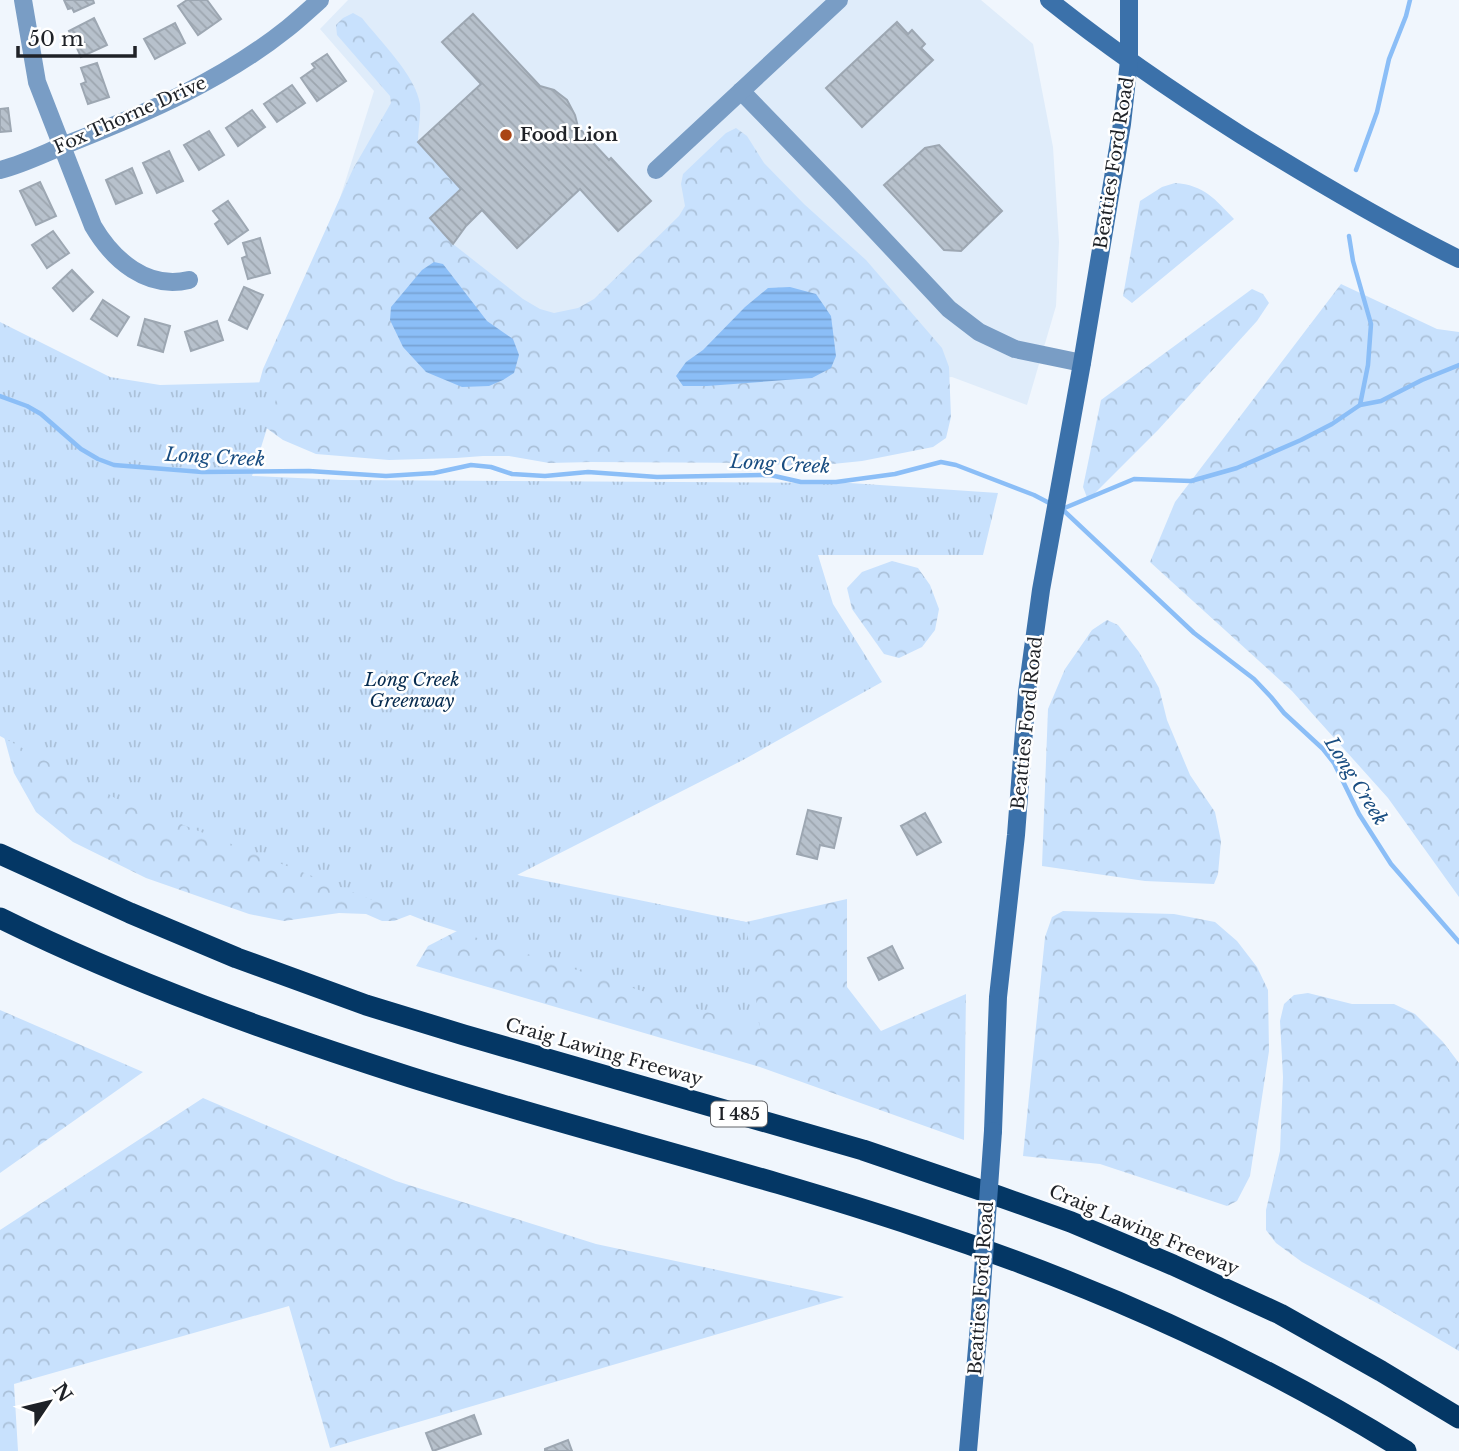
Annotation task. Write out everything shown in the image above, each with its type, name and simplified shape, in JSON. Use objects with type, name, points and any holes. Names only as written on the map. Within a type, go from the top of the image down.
[{"type":"highway","name":"Craig Lawing Freeway","points":[[0,854],[237,958],[366,1005],[863,1150],[1071,1222],[1174,1265],[1280,1314],[1459,1418]]},
{"type":"highway","points":[[0,918],[146,984],[270,1030],[411,1077],[824,1197],[1038,1269],[1174,1326],[1313,1396],[1406,1451]]},
{"type":"main road","points":[[1049,0],[1129,61],[1292,167],[1377,217],[1459,259]]},
{"type":"main road","name":"Beatties Ford Road","points":[[968,1451],[993,1131],[998,997],[1016,835],[1027,692],[1041,590],[1122,124],[1129,61],[1129,0]]},
{"type":"street","points":[[23,0],[37,82],[93,226],[103,242],[128,267],[165,282],[189,280]]},
{"type":"street","name":"Fox Thorne Drive","points":[[0,170],[169,102],[246,58],[288,29],[320,0]]},
{"type":"street","points":[[656,170],[839,0]]},
{"type":"street","points":[[741,91],[949,309],[979,332],[1015,349],[1082,363]]},
{"type":"shaded area","points":[[348,0],[981,0],[1033,44],[1053,147],[1059,242],[1056,306],[1027,405],[952,377],[908,381],[280,387],[374,91],[320,29]]},
{"type":"green space","points":[[353,13],[362,18],[412,82],[420,104],[418,142],[461,189],[430,218],[453,244],[523,299],[540,309],[554,313],[578,308],[594,299],[679,216],[685,206],[681,184],[683,174],[726,133],[736,128],[747,136],[764,163],[804,204],[866,260],[942,348],[949,367],[951,417],[946,438],[933,447],[862,461],[803,467],[761,463],[549,463],[509,456],[389,460],[316,454],[283,440],[258,422],[252,409],[263,369],[353,169],[391,103],[390,96],[337,35],[336,25]]},
{"type":"green space","points":[[1175,183],[1201,190],[1215,199],[1234,219],[1132,303],[1123,296],[1140,201],[1162,187]]},
{"type":"green space","points":[[1341,284],[1437,329],[1459,332],[1459,897],[1388,798],[1292,691],[1150,562],[1175,502]]},
{"type":"green space","points":[[1252,289],[1263,294],[1269,303],[1257,321],[1158,430],[1088,500],[1083,487],[1101,400]]},
{"type":"green space","name":"Long Creek Greenway","points":[[0,322],[110,377],[160,385],[273,382],[279,390],[252,476],[342,480],[850,483],[998,493],[983,555],[818,555],[833,604],[882,682],[743,760],[517,875],[746,922],[760,1029],[428,922],[115,798],[0,736]]},
{"type":"green space","points":[[892,561],[918,568],[930,585],[939,609],[935,630],[922,647],[899,658],[884,654],[852,609],[847,588],[862,572]]},
{"type":"green space","points":[[1107,620],[1118,625],[1139,652],[1159,688],[1167,720],[1190,775],[1215,812],[1221,841],[1218,874],[1214,884],[1145,881],[1042,866],[1048,709],[1065,669],[1092,630]]},
{"type":"green space","points":[[0,654],[523,866],[517,875],[562,890],[746,922],[847,899],[847,987],[881,1031],[966,994],[964,1140],[760,1067],[416,966],[428,946],[490,914],[470,892],[394,921],[382,921],[366,914],[339,913],[284,921],[249,914],[146,878],[73,842],[36,812],[14,773],[0,722]]},
{"type":"green space","points":[[1063,911],[1174,914],[1215,922],[1237,941],[1257,967],[1268,990],[1269,1051],[1250,1176],[1237,1201],[1227,1206],[1100,1164],[1023,1156],[1045,937],[1052,917]]},
{"type":"green space","points":[[1308,993],[1352,1004],[1394,1004],[1415,1014],[1443,1042],[1459,1063],[1459,1351],[1302,1262],[1276,1243],[1266,1230],[1266,1210],[1280,1151],[1283,1077],[1280,1021],[1284,1004],[1294,995]]},
{"type":"green space","points":[[0,1010],[143,1072],[0,1173]]},
{"type":"green space","points":[[203,1098],[396,1181],[596,1244],[844,1297],[330,1448],[289,1306],[14,1384],[18,1451],[0,1451],[0,1230]]},
{"type":"water","points":[[434,262],[443,264],[487,321],[513,339],[519,355],[514,373],[489,386],[462,387],[426,372],[403,347],[390,320],[391,307],[422,270]]},
{"type":"water","points":[[790,287],[816,294],[831,316],[836,356],[831,368],[812,378],[683,386],[676,376],[686,362],[703,350],[745,307],[768,288]]},
{"type":"building","points":[[64,0],[93,0],[94,3],[74,12],[72,8],[68,9]]},
{"type":"building","points":[[187,0],[207,0],[221,19],[198,35],[178,6]]},
{"type":"building","name":"Food Lion","points":[[473,14],[540,86],[554,90],[567,100],[578,127],[651,201],[618,231],[580,189],[517,248],[482,210],[453,244],[430,218],[461,189],[418,142],[481,84],[442,42]]},
{"type":"building","points":[[94,18],[107,45],[81,57],[69,31]]},
{"type":"building","points":[[897,22],[908,34],[912,30],[925,44],[921,48],[933,60],[862,127],[826,88]]},
{"type":"building","points":[[175,23],[185,43],[155,59],[144,39]]},
{"type":"building","points":[[327,54],[346,81],[317,101],[301,78],[315,68],[312,64]]},
{"type":"building","points":[[97,63],[109,97],[88,104],[81,84],[86,82],[81,68]]},
{"type":"building","points":[[292,85],[305,103],[277,122],[264,104]]},
{"type":"building","points":[[8,108],[11,131],[0,132],[0,109]]},
{"type":"building","points":[[252,110],[265,127],[238,146],[226,128]]},
{"type":"building","points":[[209,131],[224,155],[199,170],[184,145]]},
{"type":"building","points":[[939,145],[1002,211],[961,251],[944,250],[884,185],[925,148]]},
{"type":"building","points":[[169,151],[183,181],[157,193],[143,163]]},
{"type":"building","points":[[132,168],[142,193],[116,204],[106,180]]},
{"type":"building","points":[[40,182],[56,216],[36,225],[20,191]]},
{"type":"building","points":[[228,201],[248,230],[228,244],[215,224],[220,220],[213,211]]},
{"type":"building","points":[[53,231],[69,253],[47,268],[32,245]]},
{"type":"building","points":[[260,238],[270,273],[248,279],[242,258],[247,256],[243,243]]},
{"type":"building","points":[[72,270],[93,292],[73,311],[53,288]]},
{"type":"building","points":[[244,287],[263,295],[247,329],[229,320]]},
{"type":"building","points":[[103,300],[129,317],[117,336],[91,319]]},
{"type":"building","points":[[145,319],[170,326],[163,352],[138,345]]},
{"type":"building","points":[[217,321],[223,340],[191,351],[185,332]]},
{"type":"building","points":[[808,810],[841,818],[834,848],[820,845],[817,859],[797,854]]},
{"type":"building","points":[[925,813],[941,842],[917,855],[901,826]]},
{"type":"building","points":[[892,946],[903,968],[879,980],[868,958]]},
{"type":"building","points":[[474,1415],[481,1434],[433,1451],[426,1433]]},
{"type":"building","points":[[568,1440],[572,1451],[545,1451],[545,1449]]},
{"type":"waterway","points":[[1356,170],[1377,112],[1389,59],[1410,0]]},
{"type":"waterway","points":[[1349,236],[1353,261],[1371,324],[1368,365],[1360,405]]},
{"type":"waterway","points":[[1062,509],[1134,479],[1191,481],[1237,468],[1301,440],[1360,405],[1381,401],[1459,365]]},
{"type":"waterway","name":"Long Creek","points":[[0,396],[41,414],[81,449],[114,465],[202,472],[309,471],[386,476],[434,473],[471,465],[491,467],[512,474],[545,476],[588,472],[657,477],[770,475],[801,482],[836,482],[895,474],[941,462],[956,465],[1053,505]]},
{"type":"waterway","name":"Long Creek","points":[[1061,508],[1194,633],[1254,679],[1284,713],[1323,749],[1334,763],[1359,814],[1391,864],[1459,942]]},
{"type":"place","name":"Food Lion","points":[[506,135]]}]
